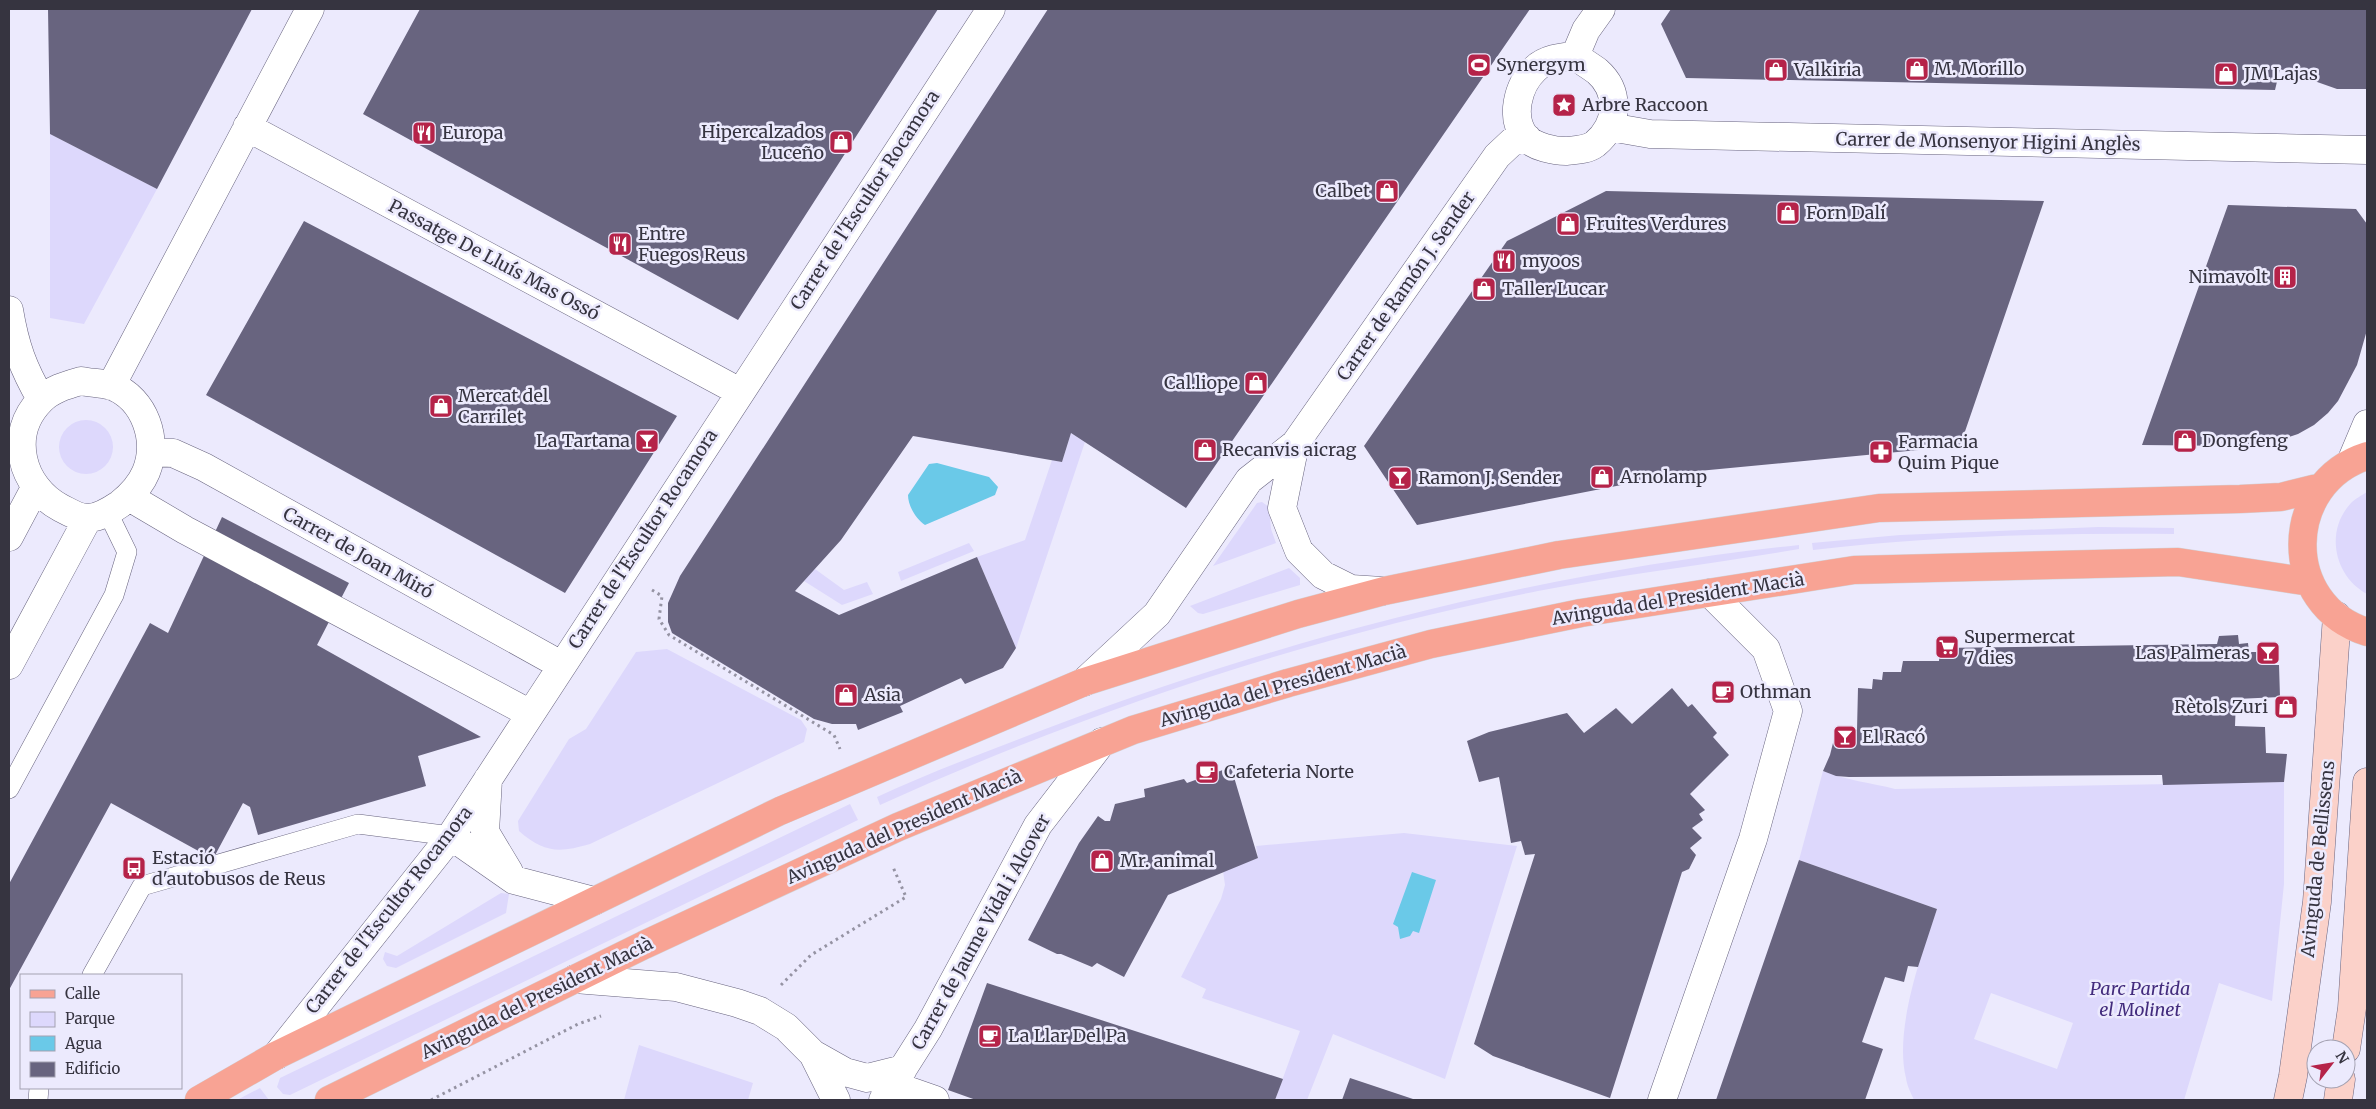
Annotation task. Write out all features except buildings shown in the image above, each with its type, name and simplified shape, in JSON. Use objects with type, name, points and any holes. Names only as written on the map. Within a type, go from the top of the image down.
[{"type":"main road","points":[[2359,459],[2335,473],[2321,487],[2308,512],[2302,540],[2305,568],[2310,582],[2321,600],[2337,616],[2358,629],[2367,632]]},
{"type":"main road","points":[[199,1100],[277,1055],[780,811],[1084,682],[1298,614],[1384,591],[1559,555],[1879,508],[2153,503],[2240,499],[2281,497],[2321,487]]},
{"type":"main road","name":"Avinguda del President Macià","points":[[329,1100],[575,979],[898,827],[1102,742],[1133,730],[1288,683],[1431,644],[1581,614],[1854,570],[2178,562],[2310,582]]},
{"type":"main road","name":"Avinguda de Bellissens","points":[[2288,1100],[2294,1076],[2317,902],[2337,616]]},
{"type":"main road","points":[[2347,1039],[2352,1008],[2367,782]]},
{"type":"street","points":[[112,386],[310,9]]},
{"type":"street","name":"Carrer de l'Escultor Rocamora","points":[[277,1055],[451,836],[529,713],[991,9]]},
{"type":"street","points":[[1574,56],[1586,30],[1601,9]]},
{"type":"street","points":[[1574,56],[1598,72],[1608,88],[1615,103],[1610,128],[1602,138],[1590,147],[1560,151],[1543,147],[1527,138],[1518,121],[1517,99],[1523,83],[1536,68],[1547,61],[1574,56]]},
{"type":"street","name":"Passatge De Lluís Mas Ossó","points":[[247,127],[740,392]]},
{"type":"street","name":"Carrer de Monsenyor Higini Anglès","points":[[1610,128],[1650,134],[2367,150]]},
{"type":"street","name":"Carrer de Ramón J. Sender","points":[[1084,682],[1157,614],[1250,480],[1295,444],[1497,156],[1513,141],[1527,138]]},
{"type":"street","points":[[9,310],[15,344],[26,373],[41,399]]},
{"type":"street","points":[[9,666],[108,509],[146,474],[151,452],[151,436],[143,414],[130,398],[112,386],[82,381],[60,387],[41,399],[15,438],[22,461],[35,488],[52,503],[72,514],[108,509],[185,530],[529,713]]},
{"type":"street","points":[[2359,459],[2367,424]]},
{"type":"street","name":"Carrer de Ramón J. Sender","points":[[1295,444],[1282,508],[1299,550],[1323,575],[1351,589],[1384,591]]},
{"type":"street","name":"Carrer de Joan Miró","points":[[151,452],[173,453],[204,467],[561,666]]},
{"type":"street","points":[[9,538],[35,488]]},
{"type":"street","points":[[1662,1100],[1753,839],[1788,711],[1766,649],[1710,593]]},
{"type":"street","name":"Carrer de Jaume Vidal i Alcover","points":[[893,1085],[965,963],[1038,826],[1102,742]]},
{"type":"street","points":[[488,779],[485,832],[514,880]]},
{"type":"street","points":[[451,836],[514,880],[594,902]]},
{"type":"street","points":[[575,979],[676,987],[738,1003],[760,1011],[786,1028],[812,1054],[845,1072],[893,1085],[935,1100]]},
{"type":"street","points":[[812,1054],[836,1100]]},
{"type":"lane","points":[[9,789],[114,595],[127,552],[108,509]]},
{"type":"lane","points":[[93,974],[142,886],[358,824],[451,836]]},
{"type":"path","points":[[431,1100],[578,1024],[604,1015]]},
{"type":"green space","points":[[50,134],[157,189],[84,324],[50,318]]},
{"type":"green space","points":[[81,420],[91,420],[101,424],[109,432],[113,447],[109,462],[101,470],[91,474],[81,474],[71,470],[63,462],[59,452],[59,442],[63,432],[71,424]]},
{"type":"green space","points":[[1071,433],[1085,442],[1016,648],[977,557],[1025,540],[1052,460],[1062,462]]},
{"type":"green space","points":[[2367,492],[2367,594],[2347,577],[2337,553],[2336,540],[2338,527],[2343,515],[2351,503]]},
{"type":"green space","points":[[1262,502],[1269,507],[1271,529],[1276,543],[1213,566],[1257,503]]},
{"type":"green space","points":[[2098,527],[2174,528],[2174,534],[1994,536],[1903,541],[1813,550],[1812,543],[1900,535]]},
{"type":"green space","points":[[969,543],[974,551],[901,581],[898,572]]},
{"type":"green space","points":[[1799,545],[1799,549],[1603,579],[1538,591],[1453,609],[1369,630],[1285,653],[1121,707],[959,770],[880,805],[877,797],[966,759],[1056,725],[1237,663],[1329,636],[1422,611],[1515,590],[1609,572]]},
{"type":"green space","points":[[1289,568],[1300,578],[1300,585],[1203,614],[1198,613],[1190,606]]},
{"type":"green space","points":[[815,569],[844,590],[867,582],[873,594],[842,605],[804,581]]},
{"type":"green space","points":[[667,649],[801,720],[807,729],[804,742],[590,844],[561,850],[536,844],[519,831],[518,821],[569,739],[586,729],[636,652]]},
{"type":"green space","name":"Parc Partida el Molinet","points":[[1823,771],[1895,789],[2284,782],[2284,884],[2272,1001],[2219,983],[2184,1100],[1914,1100],[1908,1087],[1903,1059],[1906,1016],[1917,970],[1937,909],[1799,860]],"holes":[[[1991,993],[2073,1023],[2057,1069],[1974,1039]]]},
{"type":"green space","points":[[850,804],[858,820],[290,1095],[283,1094],[277,1087],[280,1078]]},
{"type":"green space","points":[[1404,833],[1517,846],[1445,1079],[1333,1034],[1307,1100],[1275,1100],[1300,1031],[1202,998],[1206,989],[1181,977],[1221,899],[1225,885],[1223,871],[1258,858],[1256,846]]},
{"type":"green space","points":[[501,893],[509,894],[506,913],[396,968],[387,966],[383,959],[385,952],[397,956]]},
{"type":"green space","points":[[639,1045],[753,1083],[748,1100],[624,1100]]},
{"type":"green space","points":[[260,1088],[269,1100],[237,1100]]},
{"type":"water","points":[[937,463],[989,477],[998,487],[995,495],[925,525],[913,512],[908,495],[929,464]]},
{"type":"water","points":[[1412,872],[1436,880],[1419,933],[1413,931],[1410,936],[1400,939],[1398,927],[1393,924]]},
{"type":"place","name":"Synergym","points":[[1479,65]]},
{"type":"place","name":"M. Morillo","points":[[1917,69]]},
{"type":"place","name":"Valkiria","points":[[1776,70]]},
{"type":"place","name":"JM Lajas","points":[[2226,74]]},
{"type":"place","name":"Arbre Raccoon","points":[[1564,105]]},
{"type":"place","name":"Europa","points":[[424,133]]},
{"type":"place","name":"Hipercalzados Luceño","points":[[841,142]]},
{"type":"place","name":"Calbet","points":[[1387,191]]},
{"type":"place","name":"Forn Dalí","points":[[1788,213]]},
{"type":"place","name":"Fruites Verdures","points":[[1568,224]]},
{"type":"place","name":"Entre Fuegos Reus","points":[[620,244]]},
{"type":"place","name":"myoos","points":[[1504,261]]},
{"type":"place","name":"Nimavolt","points":[[2285,277]]},
{"type":"place","name":"Taller Lucar","points":[[1484,289]]},
{"type":"place","name":"Cal.liope","points":[[1256,383]]},
{"type":"place","name":"Mercat del Carrilet","points":[[441,406]]},
{"type":"place","name":"La Tartana","points":[[647,441]]},
{"type":"place","name":"Dongfeng","points":[[2185,441]]},
{"type":"place","name":"Recanvis aicrag","points":[[1205,450]]},
{"type":"place","name":"Farmacia Quim Pique","points":[[1881,452]]},
{"type":"place","name":"Arnolamp","points":[[1602,477]]},
{"type":"place","name":"Ramon J. Sender","points":[[1400,478]]},
{"type":"place","name":"Supermercat 7 dies","points":[[1947,647]]},
{"type":"place","name":"Las Palmeras","points":[[2268,653]]},
{"type":"place","name":"Othman","points":[[1723,692]]},
{"type":"place","name":"Asia","points":[[846,695]]},
{"type":"place","name":"Rètols Zuri","points":[[2286,707]]},
{"type":"place","name":"El Racó","points":[[1845,737]]},
{"type":"place","name":"Cafeteria Norte","points":[[1207,772]]},
{"type":"place","name":"Mr. animal","points":[[1102,861]]},
{"type":"place","name":"Estació d'autobusos de Reus","points":[[134,868]]},
{"type":"place","name":"La Llar Del Pa","points":[[990,1036]]}]
